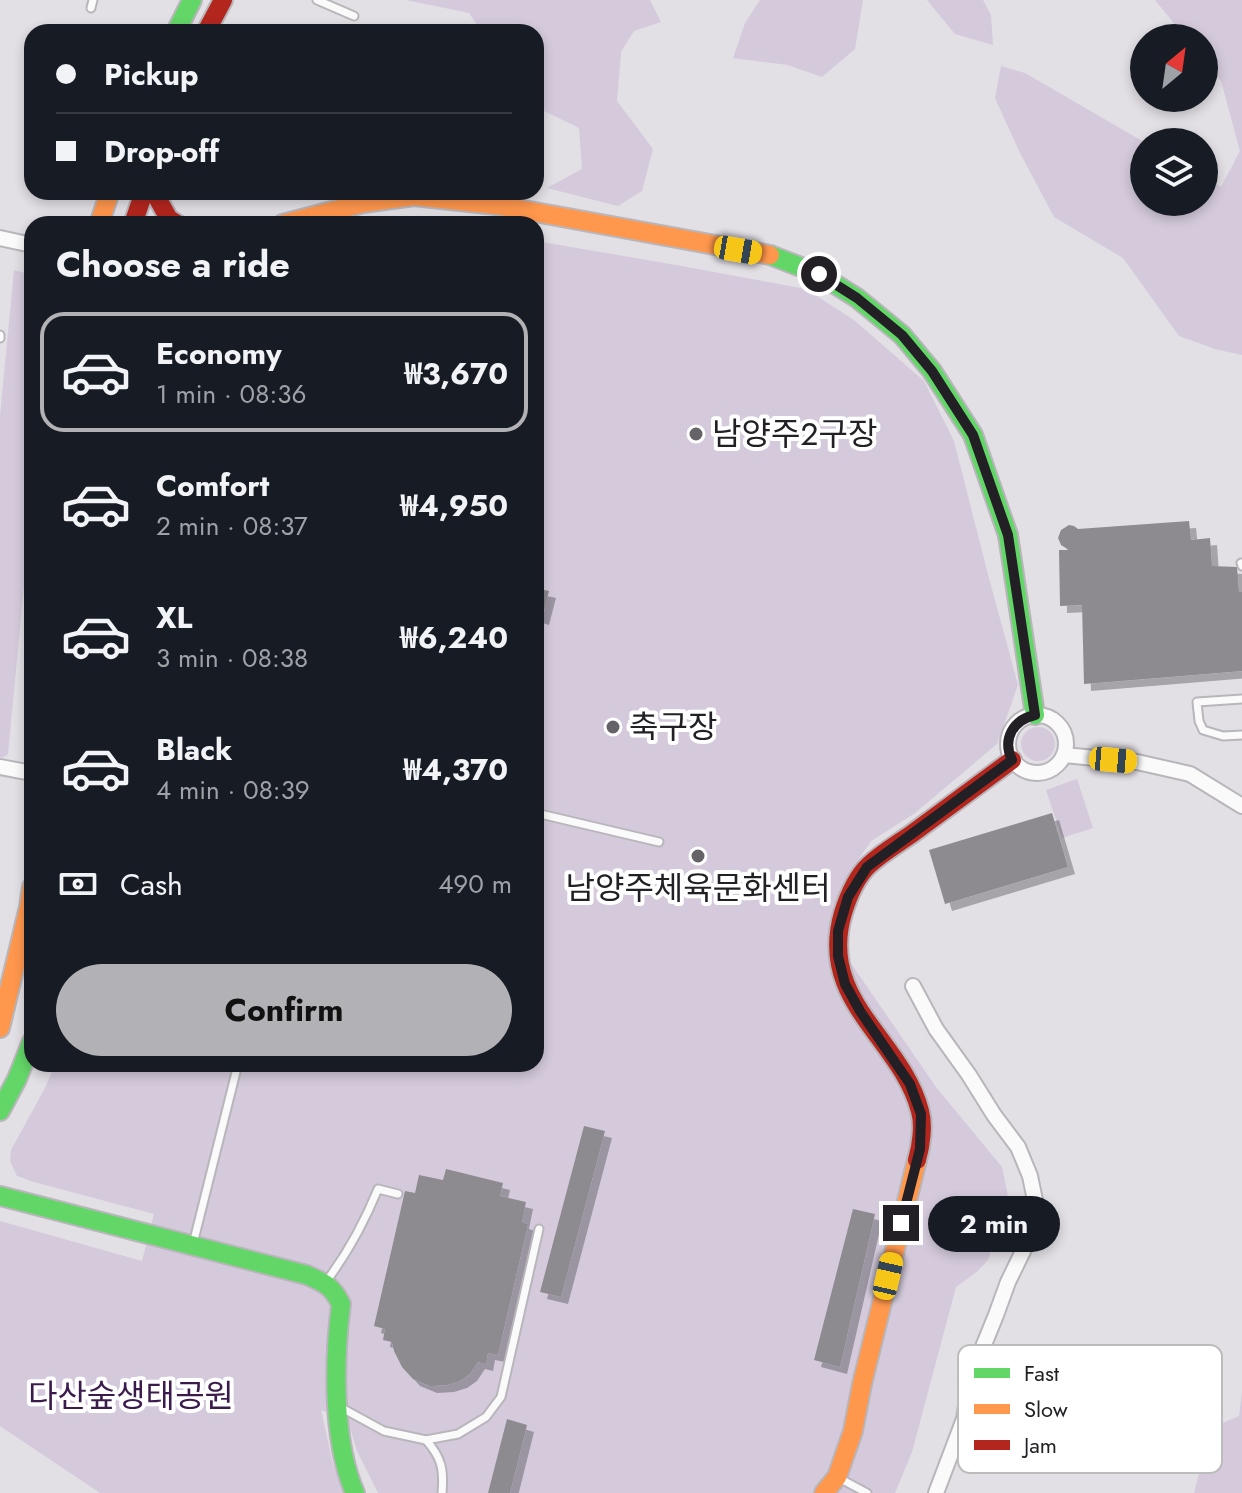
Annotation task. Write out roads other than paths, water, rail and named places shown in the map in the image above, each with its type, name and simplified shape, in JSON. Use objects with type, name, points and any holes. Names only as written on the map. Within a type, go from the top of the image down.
[{"type":"street","points":[[180,24],[192,0]]},
{"type":"street","points":[[210,24],[223,0]]},
{"type":"street","points":[[313,216],[385,200]]},
{"type":"street","points":[[450,200],[496,205],[769,255],[819,274],[857,298],[902,335],[932,371],[973,435],[1008,535],[1035,715]]},
{"type":"street","points":[[0,238],[24,243]]},
{"type":"street","points":[[1035,715],[1055,721],[1065,738],[1064,755],[1058,765],[1050,770],[1032,773],[1023,770],[1012,760],[1008,748],[1011,730],[1026,717],[1035,715]]},
{"type":"street","points":[[1064,755],[1137,762],[1190,774],[1242,806]]},
{"type":"street","points":[[824,1493],[837,1477],[853,1431],[920,1149],[921,1114],[910,1084],[845,984],[838,956],[838,931],[848,897],[867,867],[1012,760]]},
{"type":"street","points":[[0,767],[24,772]]},
{"type":"street","points":[[0,1028],[24,928]]},
{"type":"street","points":[[913,986],[936,1029],[1018,1147],[1030,1176],[1036,1205],[1037,1228],[1008,1282],[984,1345]]},
{"type":"street","points":[[0,1111],[24,1061]]},
{"type":"street","points":[[0,1196],[297,1272],[325,1283],[335,1292],[341,1304],[339,1441],[344,1468],[355,1493]]},
{"type":"street","points":[[936,1493],[958,1435]]},
{"type":"lane","points":[[317,0],[354,16]]},
{"type":"lane","points":[[1242,699],[1197,702],[1203,730],[1223,736],[1242,735]]},
{"type":"lane","points":[[544,815],[659,842]]},
{"type":"lane","points":[[193,1247],[236,1072]]},
{"type":"lane","points":[[325,1283],[352,1245],[378,1189],[398,1194]]},
{"type":"lane","points":[[338,1406],[384,1431],[426,1440],[458,1434],[486,1417],[501,1397],[539,1229]]},
{"type":"lane","points":[[426,1440],[437,1453],[443,1474],[442,1493]]},
{"type":"lane","points":[[837,1477],[867,1493]]},
{"type":"place","name":"남양주2구장","points":[[696,434]]},
{"type":"place","name":"축구장","points":[[613,727]]},
{"type":"place","name":"남양주체육문화센터","points":[[698,856]]},
{"type":"park label","name":"다산숲생태공원","points":[[131,1396]]}]
